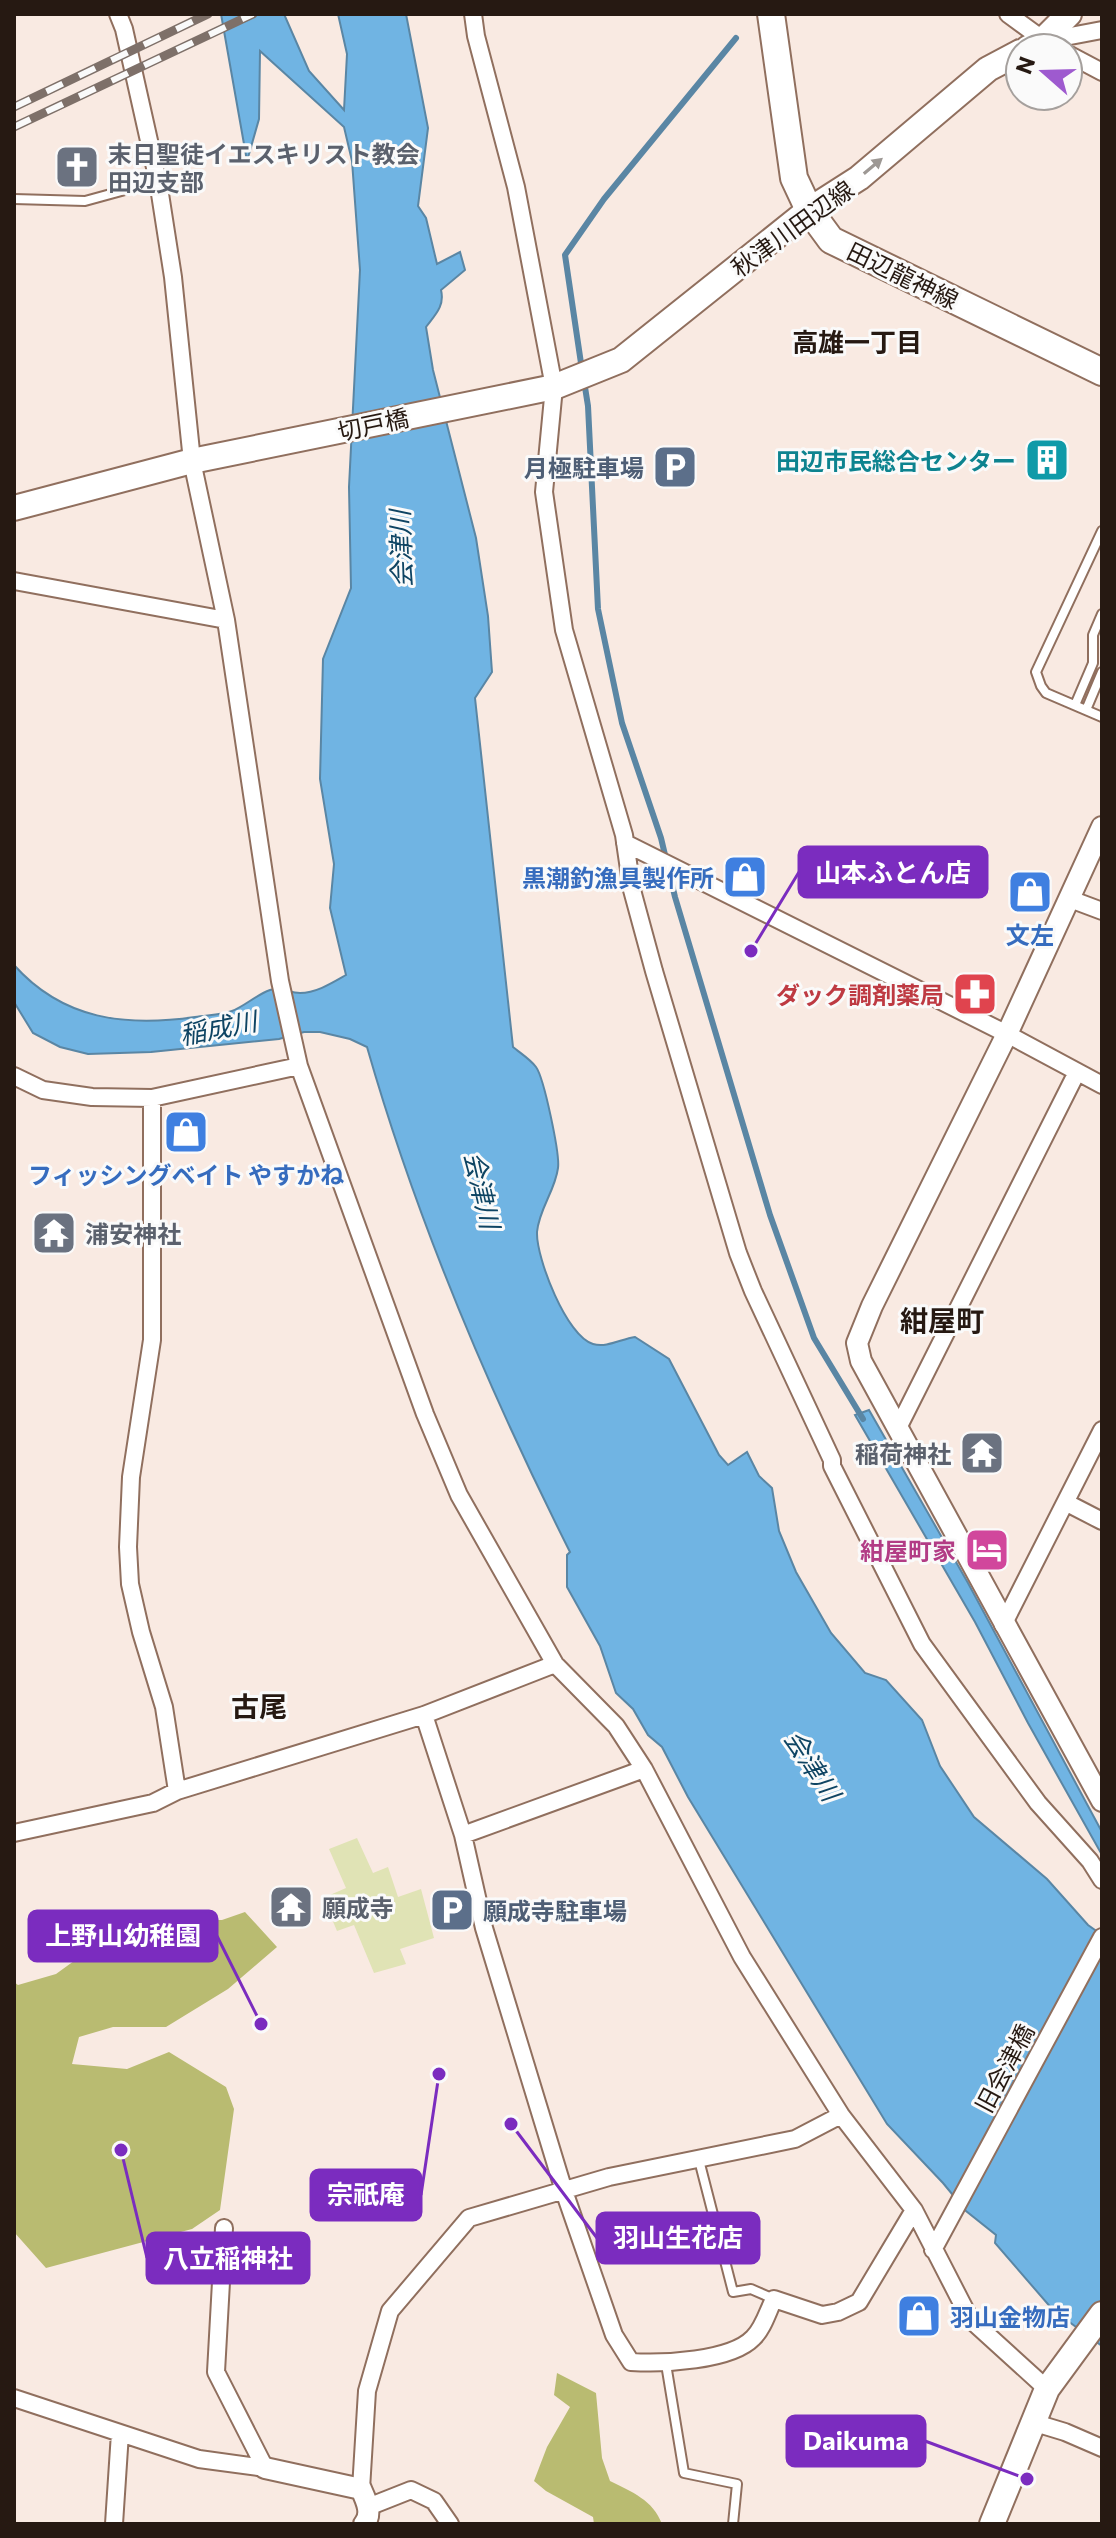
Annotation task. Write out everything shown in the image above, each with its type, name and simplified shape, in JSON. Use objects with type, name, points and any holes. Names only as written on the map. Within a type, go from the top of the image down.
[{"type":"main road","name":"田辺龍神線","points":[[771,14],[794,178],[809,210],[831,240],[1102,372]]},
{"type":"main road","points":[[1054,32],[1069,14]]},
{"type":"main road","name":"秋津川田辺線","points":[[554,387],[621,360],[809,210],[859,178],[988,69],[1004,60]]},
{"type":"main road","name":"切戸橋","points":[[192,461],[554,387]]},
{"type":"main road","points":[[14,508],[192,461]]},
{"type":"main road","points":[[992,2524],[1047,2389],[1102,2314]]},
{"type":"street","points":[[118,14],[158,181],[173,277],[192,461],[226,620],[280,981],[299,1066],[368,1261],[459,1495],[555,1664],[616,1726],[644,1769],[742,1957],[841,2115],[914,2210],[970,2319],[1047,2389]]},
{"type":"street","points":[[473,14],[516,187],[554,387],[544,492],[564,630],[625,843],[632,890],[654,971],[738,1253],[832,1460],[832,1466],[922,1644],[1038,1803],[1090,1861],[1102,1880]]},
{"type":"street","points":[[1008,14],[1027,32]]},
{"type":"street","points":[[1084,62],[1102,72]]},
{"type":"street","points":[[14,581],[226,620]]},
{"type":"street","points":[[1102,827],[1007,1034],[872,1306],[857,1343],[861,1361],[1102,1801]]},
{"type":"street","points":[[625,843],[1007,1034],[1102,1085]]},
{"type":"street","points":[[1070,899],[1102,911]]},
{"type":"street","points":[[14,1076],[43,1090],[92,1097],[152,1098],[299,1066]]},
{"type":"street","points":[[898,1428],[1077,1072]]},
{"type":"street","points":[[152,1098],[152,1340],[131,1477],[128,1547],[130,1584],[164,1707],[177,1791]]},
{"type":"street","points":[[1003,1625],[1102,1430]]},
{"type":"street","points":[[1067,1503],[1102,1521]]},
{"type":"street","points":[[14,1833],[153,1803],[177,1791],[424,1715],[555,1664]]},
{"type":"street","points":[[424,1715],[463,1835],[484,1928],[564,2191],[614,2335],[631,2362],[666,2364],[740,2349],[756,2336],[774,2299],[822,2315],[838,2312],[859,2302],[914,2210]]},
{"type":"street","points":[[463,1835],[644,1769]]},
{"type":"street","name":"旧会津橋","points":[[933,2250],[1102,1937]]},
{"type":"street","points":[[364,2507],[367,2391],[390,2311],[469,2218],[609,2177],[795,2139],[841,2115]]},
{"type":"street","points":[[224,2228],[216,2372],[265,2468]]},
{"type":"street","points":[[14,2398],[199,2459],[265,2468],[364,2507],[411,2490],[434,2501],[450,2524]]},
{"type":"street","points":[[1032,2422],[1102,2448]]},
{"type":"street","points":[[114,2524],[120,2433]]},
{"type":"lane","points":[[14,199],[85,201],[158,181]]},
{"type":"lane","points":[[1102,531],[1036,672],[1046,693],[1102,717]]},
{"type":"lane","points":[[1075,705],[1093,663],[1093,635],[1102,614]]},
{"type":"lane","points":[[1086,710],[1102,672]]},
{"type":"lane","points":[[699,2160],[733,2292],[751,2289],[774,2299]]},
{"type":"lane","points":[[666,2364],[684,2473],[737,2484],[733,2524]]},
{"type":"green space","points":[[357,1838],[373,1873],[388,1867],[398,1897],[421,1889],[434,1938],[400,1949],[406,1964],[374,1973],[354,1925],[337,1931],[323,1898],[346,1888],[329,1849]]},
{"type":"green space","points":[[245,1912],[277,1947],[228,1989],[166,2027],[113,2027],[79,2037],[72,2064],[127,2069],[169,2052],[226,2087],[234,2109],[220,2210],[192,2229],[46,2268],[14,2232],[14,1982],[18,1985],[56,1974],[114,1932],[174,1920],[222,1920]]},
{"type":"green space","points":[[557,2373],[596,2393],[602,2458],[610,2481],[647,2503],[662,2524],[594,2524],[593,2517],[534,2481],[547,2447],[570,2407],[554,2395]]},
{"type":"water","points":[[221,14],[284,14],[309,71],[344,110],[347,54],[338,14],[406,14],[428,128],[418,206],[426,218],[437,264],[460,252],[465,270],[441,290],[440,306],[426,327],[433,370],[476,538],[488,616],[492,672],[475,698],[513,1047],[536,1067],[557,1148],[558,1168],[537,1232],[547,1277],[564,1312],[583,1338],[593,1344],[604,1345],[635,1337],[669,1359],[719,1455],[728,1465],[747,1452],[759,1476],[772,1488],[779,1531],[796,1572],[831,1633],[865,1673],[886,1680],[922,1720],[940,1766],[974,1817],[1047,1879],[1088,1925],[1102,1935],[1102,2346],[1053,2310],[995,2243],[996,2235],[966,2211],[887,2124],[688,1797],[662,1747],[648,1735],[633,1709],[616,1693],[600,1646],[567,1587],[567,1555],[570,1552],[456,1304],[408,1177],[367,1047],[350,1039],[320,1032],[304,1032],[279,1039],[151,1052],[88,1054],[60,1047],[33,1033],[14,1002],[14,965],[53,998],[75,1008],[97,1015],[144,1021],[223,1013],[237,1009],[270,990],[306,993],[346,975],[330,908],[334,864],[320,779],[323,659],[351,588],[349,487],[360,270],[352,161],[344,127],[260,51],[259,119],[247,161]]},
{"type":"water","points":[[869,1410],[968,1583],[1102,1832],[1102,1855],[975,1622],[855,1415]]},
{"type":"waterway","points":[[582,370],[565,255],[604,199],[736,38]]},
{"type":"waterway","points":[[584,381],[588,406],[598,609],[622,723],[661,838],[675,897],[770,1215],[814,1338],[863,1419]]},
{"type":"railway","points":[[14,107],[208,14]]},
{"type":"railway","points":[[14,127],[253,14]]},
{"type":"place","name":"末日聖徒イエスキリスト教会 田辺支部","points":[[77,167]]},
{"type":"place","name":"田辺市民総合センター","points":[[1047,460]]},
{"type":"place","name":"月極駐車場","points":[[675,467]]},
{"type":"place","name":"黒潮釣漁具製作所","points":[[745,877]]},
{"type":"place","name":"文左","points":[[1030,892]]},
{"type":"place","name":"山本ふとん店","points":[[751,951]]},
{"type":"place","name":"ダック調剤薬局","points":[[975,994]]},
{"type":"place","name":"フィッシングベイト やすかね","points":[[186,1132]]},
{"type":"place","name":"浦安神社","points":[[54,1233]]},
{"type":"place","name":"稲荷神社","points":[[982,1453]]},
{"type":"place","name":"紺屋町家","points":[[987,1550]]},
{"type":"place","name":"願成寺","points":[[291,1907]]},
{"type":"place","name":"願成寺駐車場","points":[[452,1910]]},
{"type":"place","name":"上野山幼稚園","points":[[261,2024]]},
{"type":"place","name":"宗祇庵","points":[[439,2074]]},
{"type":"place","name":"羽山生花店","points":[[511,2124]]},
{"type":"place","name":"八立稲神社","points":[[121,2150]]},
{"type":"place","name":"羽山金物店","points":[[919,2316]]},
{"type":"place","name":"Daikuma","points":[[1027,2479]]},
{"type":"district","name":"高雄一丁目","points":[[857,341]]},
{"type":"district","name":"紺屋町","points":[[942,1320]]},
{"type":"district","name":"古尾","points":[[259,1706]]},
{"type":"water label","name":"会津川","points":[[400,549]]},
{"type":"water label","name":"稲成川","points":[[218,1027]]},
{"type":"water label","name":"会津川","points":[[483,1190]]},
{"type":"water label","name":"会津川","points":[[813,1765]]}]
